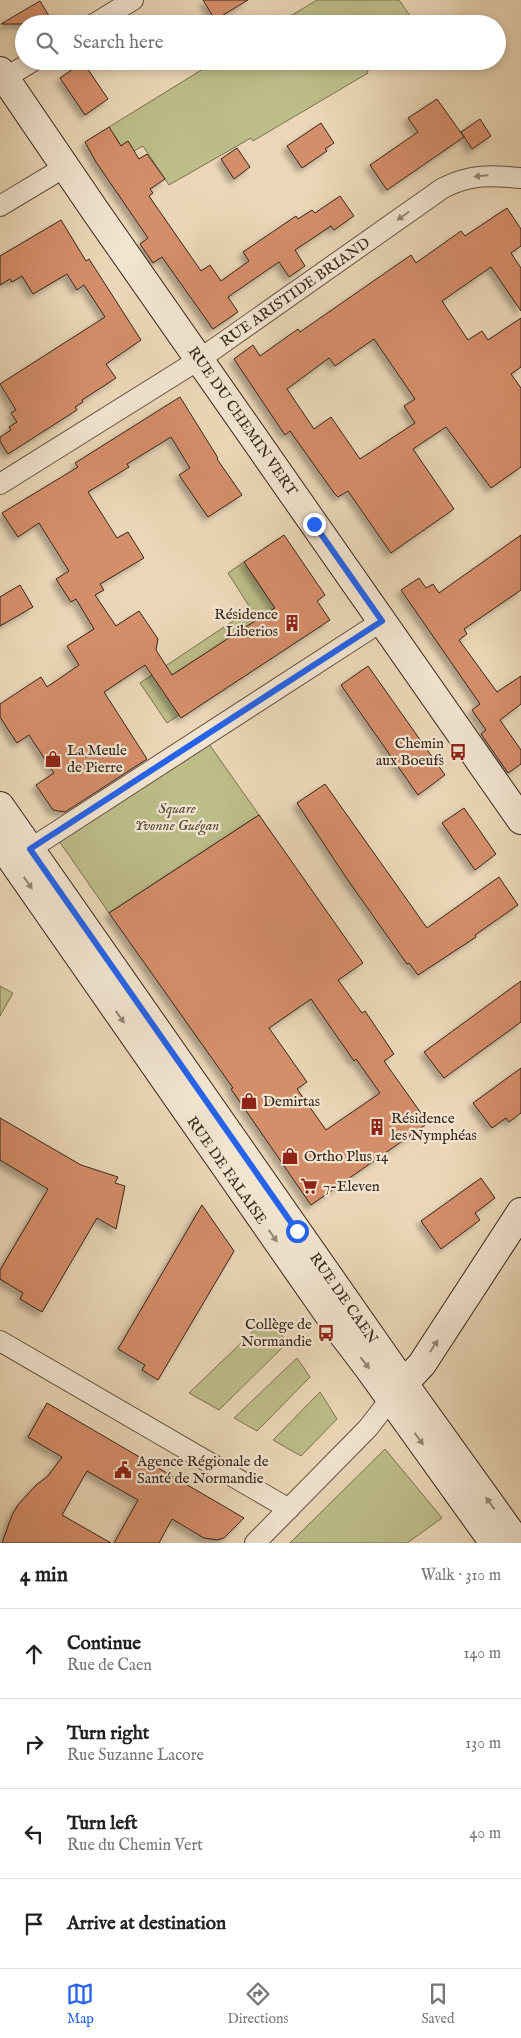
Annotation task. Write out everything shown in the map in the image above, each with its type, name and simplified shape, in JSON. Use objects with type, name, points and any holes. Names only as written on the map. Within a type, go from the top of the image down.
[{"type":"main road","name":"RUE DU CHEMIN VERT","points":[[2,75],[521,820]]},
{"type":"main road","name":"RUE DE CAEN","points":[[0,806],[397,1392],[518,1543]]},
{"type":"main road","name":"RUE DE FALAISE","points":[[0,843],[301,1277],[397,1392],[494,1543]]},
{"type":"main road","points":[[397,1392],[422,1364],[521,1212]]},
{"type":"street","points":[[109,15],[133,0]]},
{"type":"street","points":[[2,75],[15,69]]},
{"type":"street","points":[[0,206],[65,167]]},
{"type":"street","name":"RUE ARISTIDE BRIAND","points":[[0,484],[200,359],[443,188],[458,180],[475,176],[493,175],[521,178]]},
{"type":"street","points":[[30,849],[382,621]]},
{"type":"street","points":[[0,1340],[289,1508]]},
{"type":"street","points":[[256,1543],[368,1428],[397,1392]]},
{"type":"green space","points":[[317,0],[399,0],[410,15],[292,15]]},
{"type":"green space","points":[[201,70],[369,70],[368,73],[253,141],[251,138],[169,185],[143,146],[134,151],[128,141],[121,146],[109,127]]},
{"type":"green space","points":[[244,562],[275,608],[159,684],[179,715],[167,723],[140,683],[251,609],[228,573]]},
{"type":"green space","name":"Square Yvonne Guégan","points":[[209,744],[259,815],[109,913],[59,841]]},
{"type":"green space","points":[[0,986],[13,993],[0,1016]]},
{"type":"green space","points":[[269,1316],[287,1343],[219,1410],[189,1393]]},
{"type":"green space","points":[[297,1358],[310,1377],[257,1431],[234,1418]]},
{"type":"green space","points":[[320,1392],[337,1419],[301,1456],[273,1440]]},
{"type":"green space","points":[[385,1449],[442,1518],[407,1543],[290,1543]]},
{"type":"building","points":[[203,0],[248,0],[223,15],[212,15]]},
{"type":"building","points":[[40,1],[49,15],[16,15]]},
{"type":"building","points":[[15,16],[15,24],[1,24]]},
{"type":"building","points":[[72,70],[88,70],[108,99],[85,115],[60,78]]},
{"type":"building","points":[[437,99],[464,137],[387,190],[370,165],[418,132],[408,118]]},
{"type":"building","points":[[480,119],[491,136],[472,149],[461,132]]},
{"type":"building","points":[[321,123],[334,143],[325,149],[327,151],[302,168],[287,146]]},
{"type":"building","points":[[109,127],[121,146],[128,141],[139,159],[147,154],[165,179],[150,189],[153,193],[149,196],[201,271],[210,265],[221,281],[249,261],[243,252],[296,216],[298,219],[312,210],[315,213],[340,196],[354,216],[334,230],[331,226],[295,250],[305,266],[289,277],[279,262],[228,297],[238,312],[213,329],[162,257],[153,263],[140,244],[148,238],[96,162],[85,142]]},
{"type":"building","points":[[237,148],[250,167],[234,179],[221,159]]},
{"type":"building","points":[[507,208],[521,229],[521,246],[511,253],[521,268],[521,311],[491,267],[442,301],[468,340],[482,331],[488,340],[521,318],[521,367],[511,374],[521,388],[521,467],[491,488],[446,427],[413,449],[454,509],[391,553],[348,491],[338,497],[290,431],[285,435],[234,359],[253,345],[260,356],[298,329],[300,332],[411,255],[416,263],[461,231],[465,236]],"holes":[[[374,339],[415,399],[404,406],[415,423],[360,459],[331,417],[314,429],[287,389],[329,358],[335,366]]]},
{"type":"building","points":[[61,220],[86,261],[89,259],[141,340],[106,364],[116,378],[82,400],[83,402],[75,407],[77,410],[8,454],[0,441],[0,437],[11,430],[9,427],[17,422],[11,413],[16,410],[0,384],[105,317],[84,285],[77,290],[67,274],[33,294],[22,276],[12,282],[10,279],[0,285],[0,256]]},
{"type":"building","points":[[180,397],[217,459],[242,495],[208,517],[179,475],[190,468],[171,437],[127,464],[129,467],[88,492],[117,538],[128,532],[144,558],[100,584],[104,590],[95,595],[116,626],[139,611],[158,639],[156,650],[172,675],[275,608],[244,562],[284,535],[325,595],[317,601],[330,620],[181,718],[145,665],[104,692],[147,759],[65,812],[53,810],[36,785],[54,773],[29,735],[17,743],[0,717],[0,704],[41,677],[47,687],[79,665],[67,646],[94,629],[76,599],[71,602],[56,579],[69,571],[39,523],[18,537],[2,513],[78,467],[75,463]]},
{"type":"building","points":[[521,535],[521,590],[464,629],[467,634],[459,640],[497,692],[521,676],[521,704],[500,720],[521,750],[521,764],[508,773],[481,734],[486,730],[472,710],[480,704],[401,590],[419,578],[426,588],[433,584],[439,593]]},
{"type":"building","points":[[20,585],[33,607],[0,626],[0,597]]},
{"type":"building","points":[[368,666],[445,775],[418,795],[341,685]]},
{"type":"building","points":[[325,784],[427,928],[499,877],[518,905],[475,935],[476,937],[418,975],[409,963],[407,964],[345,876],[297,803]]},
{"type":"building","points":[[464,808],[496,854],[475,870],[442,823]]},
{"type":"building","points":[[259,815],[363,963],[338,980],[362,1013],[365,1011],[394,1054],[384,1061],[428,1123],[311,1205],[231,1089],[233,1088],[109,913]],"holes":[[[311,999],[354,1061],[356,1059],[380,1093],[326,1130],[297,1089],[307,1082],[269,1028]]]},
{"type":"building","points":[[521,981],[521,1022],[444,1078],[424,1052]]},
{"type":"building","points":[[521,1068],[521,1113],[509,1122],[506,1118],[492,1128],[473,1103]]},
{"type":"building","points":[[0,1118],[81,1165],[118,1177],[115,1183],[125,1186],[116,1229],[97,1218],[42,1312],[20,1299],[23,1293],[0,1279],[0,1270],[48,1189],[0,1160]]},
{"type":"building","points":[[481,1178],[495,1198],[475,1213],[480,1220],[441,1249],[421,1221]]},
{"type":"building","points":[[202,1205],[234,1251],[158,1380],[142,1370],[145,1365],[118,1349]]},
{"type":"building","name":"Agence Régionale de Santé de Normandie","points":[[47,1403],[244,1518],[224,1538],[217,1540],[204,1538],[172,1519],[159,1543],[114,1543],[138,1500],[87,1471],[62,1515],[111,1543],[2,1543],[12,1515],[18,1505],[36,1485],[48,1476],[62,1457],[28,1437]]},
{"type":"place","name":"Résidence Liberios","points":[[292,623]]},
{"type":"place","name":"Chemin aux Boeufs","points":[[458,752]]},
{"type":"place","name":"La Meule de Pierre","points":[[53,759]]},
{"type":"place","name":"Demirtas","points":[[249,1101]]},
{"type":"place","name":"Résidence les Nymphéas","points":[[377,1127]]},
{"type":"place","name":"Ortho Plus 14","points":[[290,1156]]},
{"type":"place","name":"7-Eleven","points":[[309,1186]]},
{"type":"place","name":"Collège de Normandie","points":[[326,1333]]},
{"type":"place","name":"Agence Régionale de Santé de Normandie","points":[[123,1470]]},
{"type":"route","points":[[297,1231],[30,849],[382,621],[314,524]]}]
